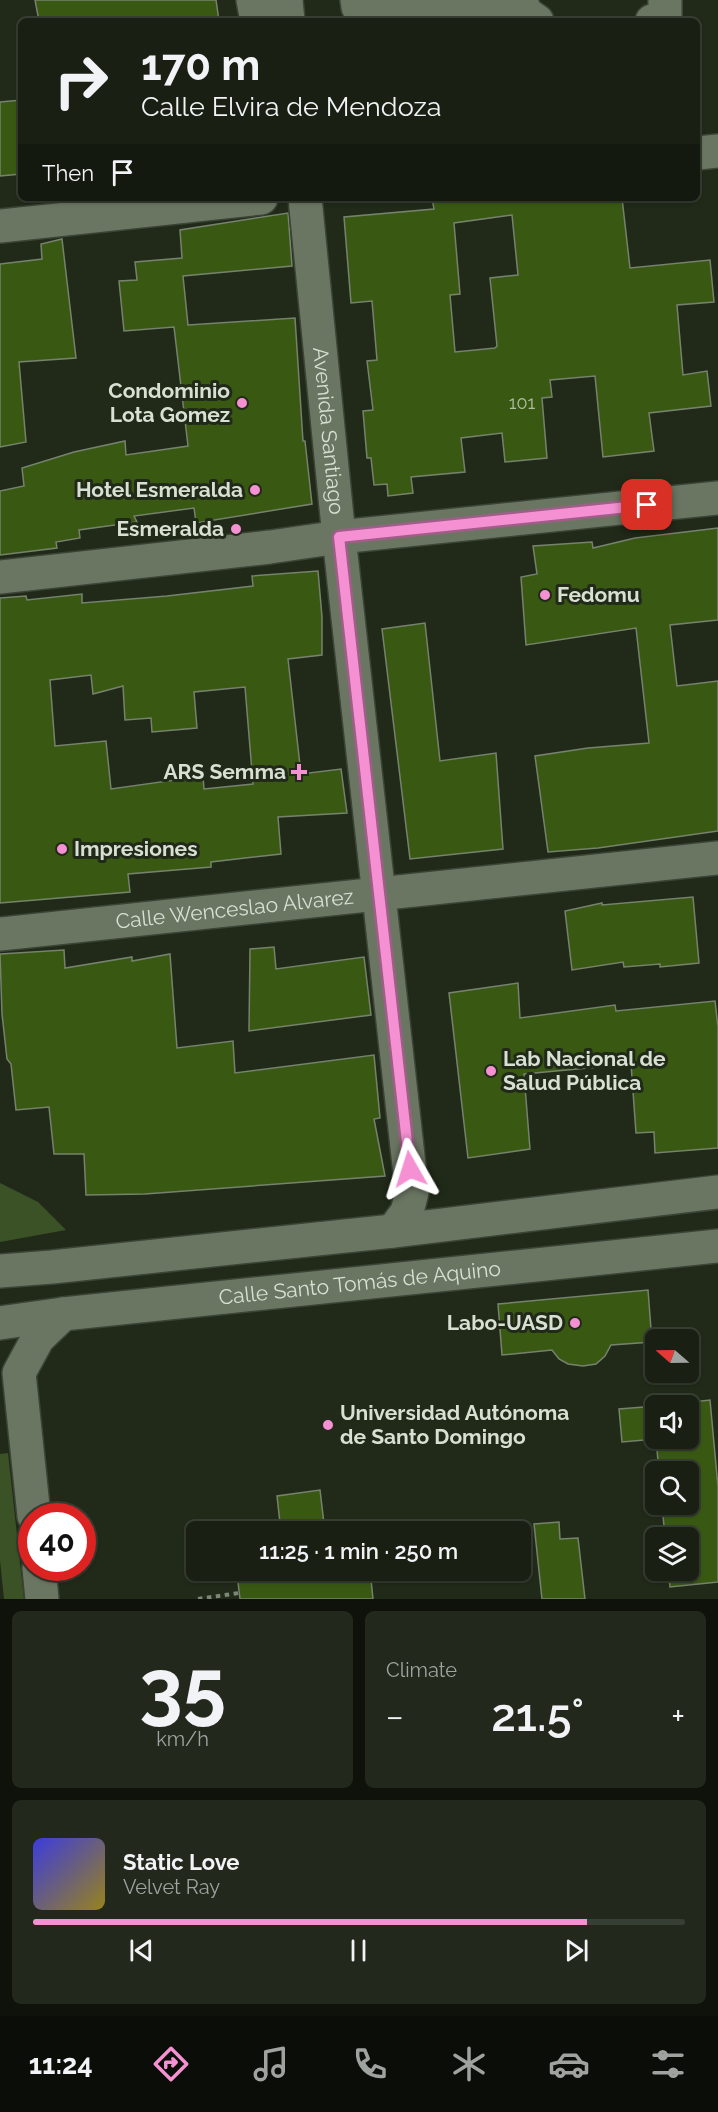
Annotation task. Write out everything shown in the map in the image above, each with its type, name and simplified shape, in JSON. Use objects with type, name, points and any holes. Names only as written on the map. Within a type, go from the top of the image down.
[{"type":"street","points":[[253,0],[256,18]]},
{"type":"street","points":[[286,0],[288,18]]},
{"type":"street","points":[[357,0],[358,7],[376,9],[519,0],[527,14],[533,18]]},
{"type":"street","points":[[700,153],[718,151]]},
{"type":"street","points":[[0,226],[233,201]]},
{"type":"street","name":"Avenida Santiago","points":[[305,201],[339,537],[412,1192],[407,1212],[393,1231]]},
{"type":"street","points":[[0,577],[270,547],[339,537],[718,498]]},
{"type":"street","name":"Calle Wenceslao Alvarez","points":[[0,934],[718,858]]},
{"type":"street","points":[[0,1271],[393,1231],[718,1192]]},
{"type":"street","name":"Calle Santo Tomás de Aquino","points":[[0,1323],[63,1314],[718,1246]]},
{"type":"street","points":[[0,1284],[52,1267]]},
{"type":"street","points":[[32,1503],[10,1374],[39,1338],[63,1314]]},
{"type":"street","points":[[40,1581],[42,1599]]},
{"type":"path","points":[[198,1599],[239,1593]]},
{"type":"green space","points":[[0,1183],[38,1202],[66,1230],[0,1242]]},
{"type":"green space","points":[[8,1453],[18,1544],[18,1581],[22,1581],[24,1599],[4,1599],[0,1560],[0,1454]]},
{"type":"building","points":[[35,0],[216,0],[219,18],[38,18]]},
{"type":"building","points":[[18,100],[18,174],[0,176],[0,102]]},
{"type":"building","points":[[433,201],[622,201],[630,268],[710,260],[714,302],[677,305],[683,375],[707,371],[711,406],[649,413],[654,451],[603,457],[595,376],[550,380],[552,397],[542,398],[547,458],[505,462],[502,433],[461,438],[465,472],[411,477],[413,493],[388,496],[387,484],[374,485],[371,458],[367,458],[363,411],[373,410],[367,361],[377,360],[372,301],[351,303],[344,217],[434,209]],"holes":[[[512,215],[518,275],[490,278],[497,346],[455,352],[450,295],[460,294],[454,223]]]},
{"type":"building","points":[[288,213],[292,266],[183,276],[188,325],[295,318],[303,441],[305,441],[312,504],[196,523],[194,508],[134,516],[137,522],[79,530],[80,538],[56,542],[57,548],[0,555],[0,491],[24,486],[22,468],[74,452],[125,441],[126,455],[188,446],[174,327],[124,331],[119,281],[137,280],[135,262],[182,258],[180,230]]},
{"type":"building","points":[[62,239],[76,358],[19,362],[26,442],[0,447],[0,264],[42,259],[41,244]]},
{"type":"building","points":[[718,528],[718,620],[670,625],[677,686],[718,681],[718,831],[598,848],[548,852],[535,756],[588,748],[649,743],[636,628],[526,645],[521,577],[537,574],[533,546],[592,542],[593,548],[635,538]]},
{"type":"building","points":[[318,571],[322,617],[322,655],[288,659],[301,774],[341,769],[347,813],[278,817],[281,854],[211,862],[211,867],[128,874],[130,892],[0,903],[0,598],[26,596],[27,600],[82,594],[82,603],[167,596],[253,586],[252,576]],"holes":[[[91,675],[93,694],[123,686],[125,720],[151,718],[152,732],[197,728],[194,692],[245,687],[253,784],[204,789],[203,776],[111,789],[106,741],[55,746],[50,680]]]},
{"type":"building","points":[[425,623],[440,761],[496,753],[503,849],[410,859],[382,629]]},
{"type":"building","points":[[693,897],[699,963],[660,967],[660,964],[624,967],[623,962],[572,970],[565,911],[602,903],[602,905]]},
{"type":"building","points":[[274,947],[276,969],[364,957],[371,1015],[249,1031],[250,949]]},
{"type":"building","points":[[64,950],[65,968],[132,957],[132,961],[170,954],[177,1048],[233,1041],[235,1073],[374,1055],[380,1118],[374,1119],[385,1176],[145,1194],[86,1195],[84,1154],[54,1154],[49,1107],[16,1110],[2,1014],[0,954]]},
{"type":"building","points":[[518,983],[520,1018],[615,1005],[616,1011],[715,1001],[718,1027],[718,1148],[655,1153],[654,1132],[636,1133],[631,1064],[524,1074],[530,1149],[468,1158],[449,993]]},
{"type":"building","name":"Labo-UASD","points":[[648,1290],[651,1329],[645,1329],[645,1343],[611,1345],[605,1356],[596,1364],[583,1366],[568,1364],[559,1359],[552,1350],[502,1355],[498,1304]]},
{"type":"building","points":[[710,1400],[718,1487],[718,1582],[670,1587],[669,1581],[699,1581],[699,1527],[664,1527],[663,1515],[699,1515],[699,1461],[658,1461],[657,1449],[699,1449],[699,1401]]},
{"type":"building","points":[[645,1407],[645,1440],[622,1442],[619,1409]]},
{"type":"building","points":[[320,1490],[324,1521],[280,1521],[277,1496]]},
{"type":"building","points":[[559,1522],[560,1539],[578,1538],[585,1599],[542,1599],[534,1524]]},
{"type":"building","points":[[238,1581],[371,1581],[373,1599],[240,1599]]},
{"type":"place","name":"Condominio Lota Gomez","points":[[242,403]]},
{"type":"place","name":"Hotel Esmeralda","points":[[255,490]]},
{"type":"place","name":"Esmeralda","points":[[236,529]]},
{"type":"place","name":"Fedomu","points":[[545,595]]},
{"type":"place","name":"ARS Semma","points":[[299,772]]},
{"type":"place","name":"Impresiones","points":[[62,849]]},
{"type":"place","name":"Lab Nacional de Salud Pública","points":[[491,1071]]},
{"type":"place","name":"Labo-UASD","points":[[575,1323]]},
{"type":"place","name":"Universidad Autónoma de Santo Domingo","points":[[328,1425]]},
{"type":"route","points":[[410,1169],[339,537],[647,505]]}]
